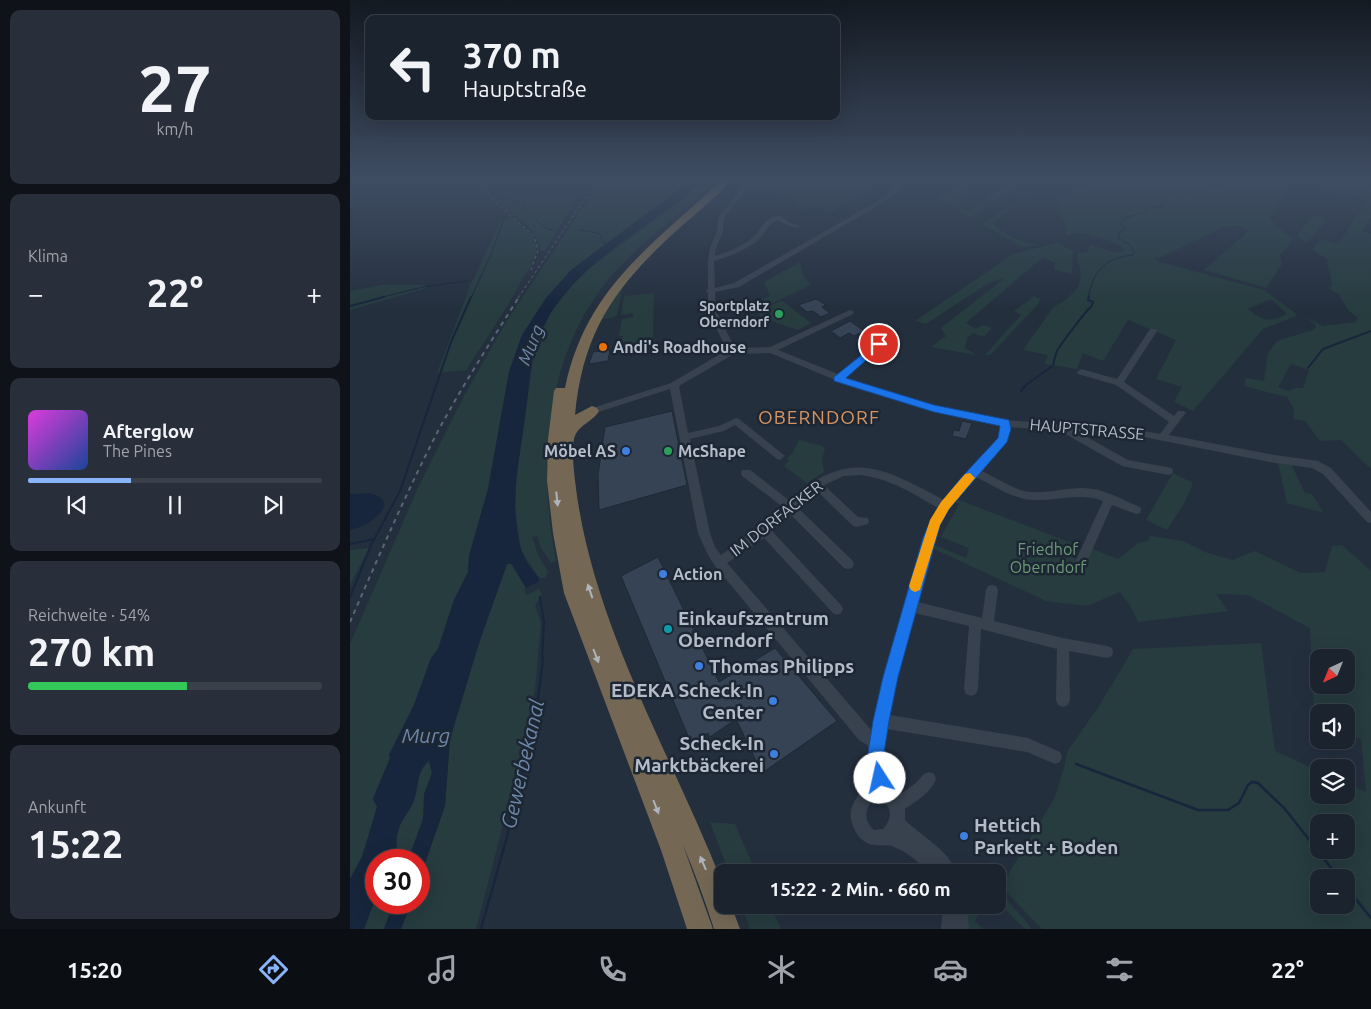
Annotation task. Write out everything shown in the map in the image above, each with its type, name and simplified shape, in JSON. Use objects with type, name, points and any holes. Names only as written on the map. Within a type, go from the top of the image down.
[{"type":"highway","points":[[673,222],[637,254],[602,294],[586,318],[566,371],[559,400],[555,439],[556,480],[561,533],[573,594],[672,850],[700,929]]},
{"type":"highway","points":[[679,222],[644,254],[610,294],[586,338],[576,366],[570,397],[566,438],[567,474],[572,522],[588,585],[610,645],[704,866],[727,928]]},
{"type":"highway","points":[[570,397],[578,408],[592,411]]},
{"type":"highway","points":[[566,438],[578,421],[592,411]]},
{"type":"street","points":[[721,222],[720,231],[713,248],[711,260],[710,291],[712,311],[732,351]]},
{"type":"street","points":[[711,260],[726,255],[753,240],[768,222]]},
{"type":"street","points":[[785,222],[798,226]]},
{"type":"street","points":[[710,291],[736,285],[845,222]]},
{"type":"street","points":[[771,350],[850,312]]},
{"type":"street","points":[[1119,384],[1153,331]]},
{"type":"street","points":[[838,379],[892,334]]},
{"type":"street","name":"HAUPTSTRASSE","points":[[592,411],[674,386],[732,351],[771,350],[838,379],[934,408],[1005,423],[1163,437],[1321,467],[1327,471],[1371,519]]},
{"type":"street","points":[[1081,372],[1119,384],[1174,421]]},
{"type":"street","points":[[674,386],[704,533],[712,550],[719,562],[877,748],[885,793]]},
{"type":"street","points":[[1163,437],[1181,413]]},
{"type":"street","points":[[685,437],[721,428],[736,420],[780,456]]},
{"type":"street","points":[[932,864],[907,845],[887,836],[871,837],[860,825],[858,812],[860,804],[868,794],[881,721],[910,606],[934,524],[945,506],[1003,439],[1005,423]]},
{"type":"street","points":[[1061,427],[1126,463],[1168,471]]},
{"type":"street","name":"IM DORFACKER","points":[[719,562],[765,530],[816,484],[832,474],[855,470],[890,478],[945,506]]},
{"type":"street","points":[[974,472],[1019,494],[1034,496],[1082,492],[1097,494],[1136,510]]},
{"type":"street","points":[[746,474],[790,507],[848,564]]},
{"type":"street","points":[[816,484],[856,522],[864,521]]},
{"type":"street","points":[[1082,560],[1110,498]]},
{"type":"street","points":[[765,530],[837,609]]},
{"type":"street","points":[[971,689],[981,624],[992,590]]},
{"type":"street","points":[[910,606],[1063,644],[1107,652]]},
{"type":"street","points":[[1063,644],[1063,700]]},
{"type":"street","points":[[881,721],[1028,745],[1056,757]]},
{"type":"street","points":[[897,806],[921,788],[929,779]]},
{"type":"street","points":[[868,794],[874,792],[885,793],[890,796],[897,806],[897,823],[887,836]]},
{"type":"street","points":[[897,823],[910,837],[938,858],[942,864]]},
{"type":"street","points":[[950,929],[951,914]]},
{"type":"street","points":[[959,914],[960,929]]},
{"type":"green space","points":[[500,222],[521,224],[535,241],[536,251],[534,260],[466,370],[437,373],[470,286]]},
{"type":"green space","points":[[524,222],[562,222],[545,251],[541,251],[539,242]]},
{"type":"green space","points":[[573,222],[635,222],[571,270],[522,335],[509,372],[488,489],[469,556],[468,572],[454,600],[438,649],[431,658],[414,705],[389,755],[390,758],[373,799],[377,807],[362,857],[350,879],[350,644],[417,490],[464,396],[506,322]]},
{"type":"green space","points":[[651,222],[668,222],[630,256],[604,285],[584,315],[569,348],[558,382],[551,417],[547,453],[547,490],[550,526],[556,561],[551,563],[541,548],[537,536],[532,537],[538,555],[548,571],[545,578],[539,578],[521,550],[515,506],[516,479],[535,347],[551,312],[586,271]]},
{"type":"green space","points":[[993,222],[1003,232],[1014,238],[1039,245],[1021,247],[983,224]]},
{"type":"green space","points":[[1273,222],[1294,239],[1280,255],[1282,264],[1266,288],[1204,270],[1250,230],[1234,225],[1224,227],[1159,258],[1154,256],[1157,261],[1264,290],[1297,316],[1263,329],[1193,411],[1174,402],[1182,387],[1156,379],[1176,340],[1128,320],[1103,361],[1083,353],[1077,369],[1045,364],[1048,355],[1023,350],[1054,306],[1066,299],[1078,286],[1081,276],[1077,253],[1087,252],[1090,244],[1109,251],[1121,252],[1125,249],[1087,234],[1065,235],[1066,223]],"holes":[[[1271,299],[1287,314],[1271,320],[1262,318],[1248,309]]]},
{"type":"green space","points":[[1307,222],[1325,222],[1307,243],[1296,236]]},
{"type":"green space","points":[[1353,222],[1368,222],[1362,231],[1371,234],[1371,469],[1341,440],[1320,441],[1305,421],[1294,419],[1294,409],[1287,397],[1244,386],[1246,378],[1264,381],[1268,353],[1277,341],[1313,330],[1316,327],[1315,324],[1305,317],[1323,326],[1356,322],[1358,318],[1348,310],[1339,294],[1329,289],[1332,284],[1327,263],[1329,261],[1312,249],[1322,239],[1338,244]],"holes":[[[1291,364],[1309,370],[1303,388],[1288,391],[1278,387]]]},
{"type":"green space","points":[[1057,243],[1073,251],[1072,274],[1054,270],[1055,263],[1043,257],[966,323],[976,329],[982,325],[992,328],[984,337],[973,333],[967,338],[965,348],[976,355],[931,347],[946,336],[941,328],[1005,278],[989,283],[926,324],[915,321],[1013,254]]},
{"type":"green space","points":[[800,262],[803,274],[811,285],[754,312],[751,308],[754,306],[752,304],[770,296],[764,282]]},
{"type":"green space","points":[[382,285],[425,285],[427,288],[350,310],[350,291]]},
{"type":"green space","points":[[623,286],[617,315],[612,318],[601,319]]},
{"type":"green space","points":[[654,293],[653,341],[619,349],[623,336],[619,336],[622,319],[633,317],[633,313],[621,315],[624,296]]},
{"type":"green space","points":[[1034,296],[1040,299],[1038,304],[990,355],[985,355],[1021,315],[1014,311]]},
{"type":"green space","name":"Sportplatz Oberndorf","points":[[780,301],[811,323],[798,330],[760,317],[759,311]]},
{"type":"green space","points":[[799,440],[822,446],[825,449],[822,459],[824,472],[807,483],[784,466],[789,460],[787,458],[794,452]]},
{"type":"green space","points":[[1278,462],[1291,464],[1305,493],[1312,494],[1324,513],[1287,503]]},
{"type":"green space","points":[[1173,473],[1193,483],[1185,502],[1167,530],[1146,520]]},
{"type":"green space","name":"Friedhof Oberndorf","points":[[956,499],[1077,545],[1072,557],[1084,562],[1090,548],[1118,559],[1138,543],[1148,541],[1150,536],[1183,541],[1205,552],[1232,560],[1255,551],[1301,573],[1325,572],[1332,546],[1342,545],[1371,571],[1371,929],[1042,929],[1009,895],[1006,889],[1006,878],[1054,799],[1067,752],[1099,706],[1133,649],[1261,643],[1275,751],[1310,767],[1310,804],[1355,804],[1355,787],[1366,792],[1361,739],[1355,736],[1355,704],[1313,704],[1313,694],[1355,694],[1355,649],[1311,649],[1310,628],[1248,595],[1216,594],[1228,611],[1138,622],[1131,607],[1120,592],[1087,606],[1046,601],[932,548],[933,544],[966,558],[969,548],[941,537],[959,504],[953,501]]},
{"type":"green space","points":[[369,548],[350,585],[350,550]]},
{"type":"green space","points":[[507,564],[511,564],[526,588],[524,590],[527,595],[539,589],[542,594],[535,605],[541,623],[535,689],[525,741],[476,929],[401,929],[407,914],[430,914],[430,849],[445,806],[450,739],[479,643]]},
{"type":"green space","points":[[429,761],[432,773],[425,794],[423,819],[412,849],[397,849],[398,831],[414,801],[418,780]]},
{"type":"green space","points":[[710,822],[735,824],[752,864],[726,864]]},
{"type":"green space","points":[[1006,899],[1031,929],[1025,929],[1006,911]]},
{"type":"green space","points":[[370,914],[390,914],[384,929],[364,929]]},
{"type":"green space","points":[[744,914],[774,914],[781,929],[750,929]]},
{"type":"green space","points":[[962,914],[979,914],[975,921],[983,929],[963,929]]},
{"type":"water","name":"Murg","points":[[635,222],[649,222],[585,272],[564,294],[547,319],[535,347],[517,476],[515,513],[522,553],[539,578],[538,582],[526,588],[512,564],[507,564],[479,643],[450,739],[445,806],[430,849],[412,849],[423,819],[424,794],[432,773],[429,761],[422,769],[418,779],[416,795],[399,828],[396,842],[397,849],[365,849],[365,914],[370,914],[364,929],[350,929],[350,879],[362,857],[377,807],[373,799],[390,758],[389,755],[414,705],[431,658],[438,649],[454,600],[468,572],[469,556],[488,489],[509,372],[522,335],[546,298],[571,270]]},
{"type":"water","points":[[369,493],[380,497],[384,502],[384,508],[373,519],[350,530],[350,494]]},
{"type":"water","points":[[390,914],[407,914],[401,929],[384,929]]},
{"type":"building","points":[[816,299],[826,305],[822,307],[830,313],[821,317],[813,311],[807,312],[798,305]]},
{"type":"building","points":[[850,321],[864,331],[854,336],[849,333],[840,338],[831,331]]},
{"type":"building","points":[[610,350],[608,361],[589,364],[593,352]]},
{"type":"building","name":"Möbel AS","points":[[672,411],[687,485],[599,510],[598,475],[605,427]]},
{"type":"building","points":[[962,421],[972,423],[966,439],[952,436],[954,430],[959,431]]},
{"type":"building","points":[[658,557],[719,682],[775,648],[837,721],[762,773],[736,719],[710,737],[708,733],[691,743],[621,576]]},
{"type":"waterway","points":[[471,298],[492,252],[503,222]]},
{"type":"waterway","points":[[539,222],[545,228],[552,230]]},
{"type":"waterway","points":[[1088,298],[1093,280],[1102,267],[1115,259],[1133,255],[1134,251],[1130,245],[1118,238],[1120,231],[1125,230],[1121,222]]},
{"type":"waterway","points":[[579,230],[598,233],[602,236],[602,242],[606,244]]},
{"type":"waterway","points":[[379,298],[423,287],[468,281]]},
{"type":"waterway","points":[[350,306],[384,297]]},
{"type":"waterway","points":[[374,539],[400,491],[451,342],[471,297]]},
{"type":"waterway","points":[[1053,366],[1059,347],[1091,307],[1093,302],[1088,300],[1089,297]]},
{"type":"waterway","points":[[1308,368],[1323,349],[1371,331]]},
{"type":"waterway","points":[[1021,391],[1026,385],[1051,367]]},
{"type":"waterway","points":[[350,544],[374,539]]},
{"type":"waterway","points":[[350,597],[374,539]]},
{"type":"waterway","name":"Gewerbekanal","points":[[540,597],[544,622],[542,660]]},
{"type":"waterway","name":"Gewerbekanal","points":[[481,929],[526,761],[539,693],[543,658]]},
{"type":"waterway","points":[[1076,764],[1198,810],[1228,810],[1239,803],[1248,785],[1252,782],[1258,783],[1285,809],[1332,869]]},
{"type":"waterway","points":[[1355,898],[1371,918]]},
{"type":"railway","points":[[519,222],[534,236],[538,250],[531,270]]},
{"type":"railway","points":[[518,298],[569,222]]},
{"type":"railway","points":[[350,622],[426,454],[467,380],[519,297]]},
{"type":"slow traffic","points":[[915,586],[934,524],[945,506],[970,478]]},
{"type":"place","name":"Sportplatz Oberndorf","points":[[779,314]]},
{"type":"place","name":"Andi's Roadhouse","points":[[603,347]]},
{"type":"place","name":"Möbel AS","points":[[626,451]]},
{"type":"place","name":"McShape","points":[[668,451]]},
{"type":"place","name":"Action","points":[[663,574]]},
{"type":"place","name":"Einkaufszentrum Oberndorf","points":[[668,629]]},
{"type":"place","name":"Thomas Philipps","points":[[699,666]]},
{"type":"place","name":"EDEKA Scheck-In Center","points":[[773,701]]},
{"type":"place","name":"Scheck-In Marktbäckerei","points":[[774,754]]},
{"type":"place","name":"Hettich Parkett + Boden","points":[[964,836]]},
{"type":"district","name":"OBERNDORF","points":[[819,417]]},
{"type":"route","points":[[879,344],[838,379],[934,408],[1005,423],[1006,429],[1003,439],[945,506],[934,524],[890,677],[876,753],[880,778]]}]
